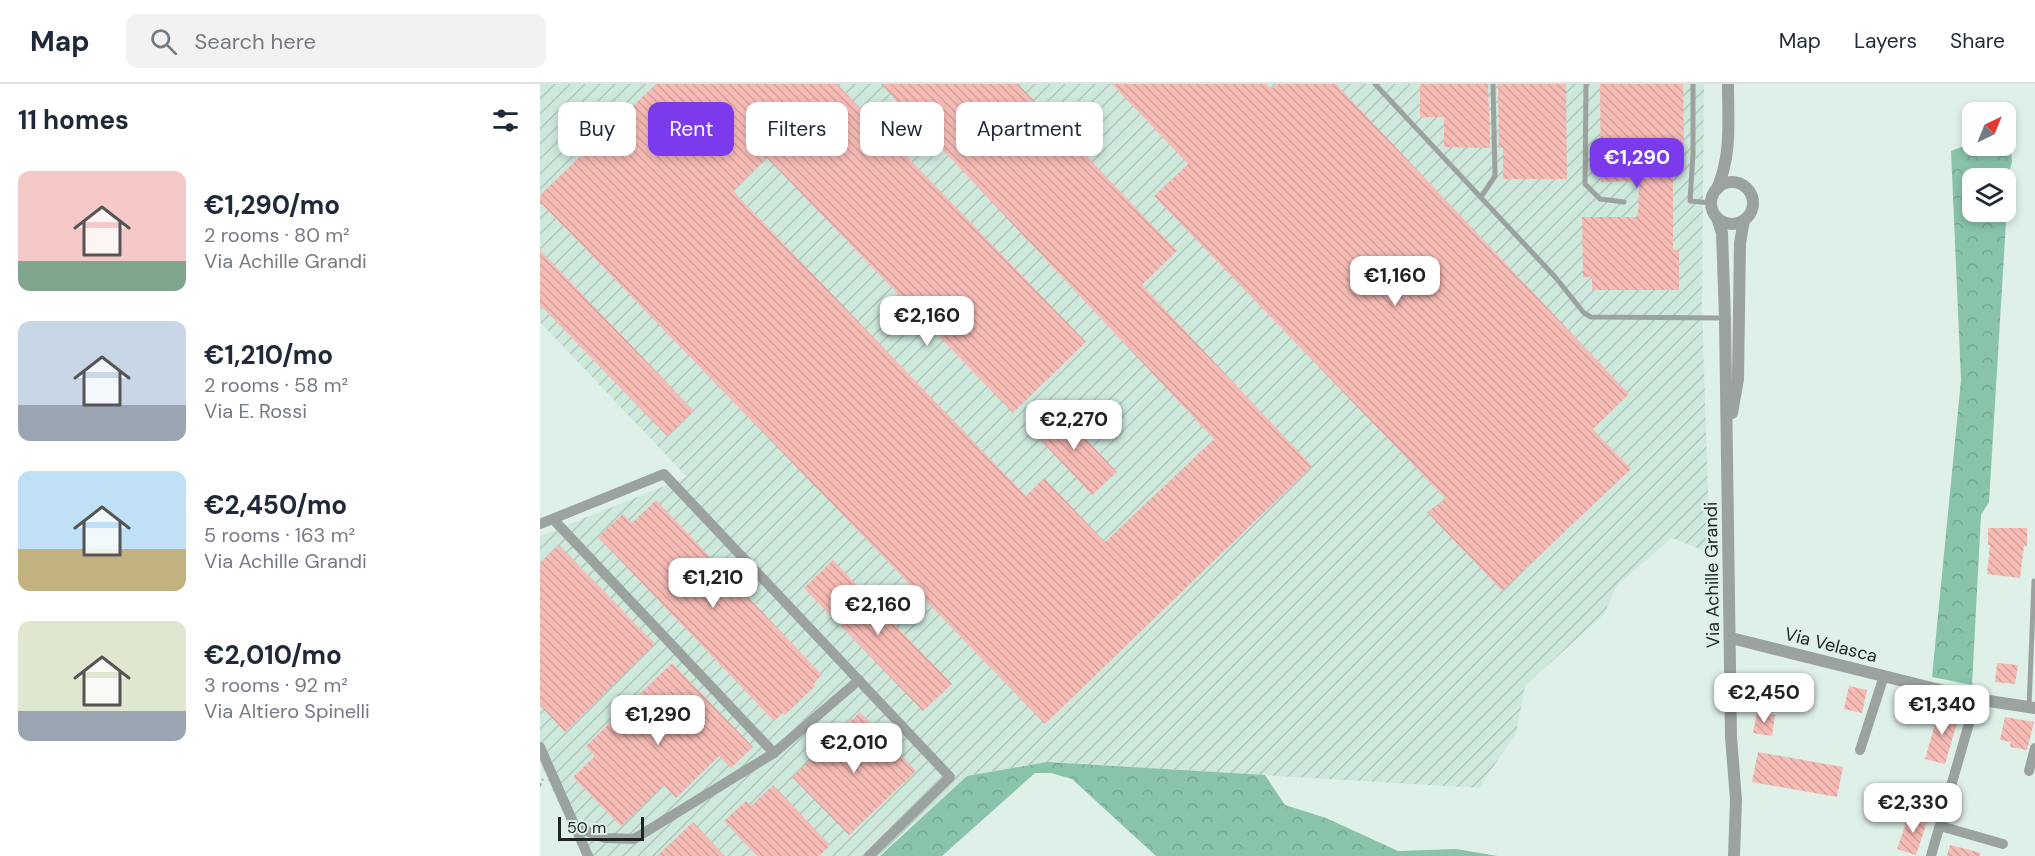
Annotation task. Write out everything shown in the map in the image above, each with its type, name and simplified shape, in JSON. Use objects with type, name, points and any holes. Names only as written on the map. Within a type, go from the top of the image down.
[{"type":"street","name":"Via Achille Grandi","points":[[1728,84],[1727,156],[1724,173],[1713,195],[1712,203],[1713,212],[1722,234],[1725,318],[1731,736],[1736,800],[1734,856]]},
{"type":"street","name":"Via Achille Grandi","points":[[1727,156],[1753,201],[1751,213],[1744,220],[1740,243],[1738,379],[1728,438]]},
{"type":"street","points":[[1717,189],[1727,183],[1742,184]]},
{"type":"street","points":[[1717,218],[1730,224],[1744,220]]},
{"type":"street","points":[[540,524],[664,474],[950,777],[869,856]]},
{"type":"street","points":[[553,519],[774,753]]},
{"type":"street","name":"Via Velasca","points":[[1731,638],[1976,699],[2032,707]]},
{"type":"street","points":[[1860,750],[1884,676]]},
{"type":"street","points":[[576,827],[605,838],[634,838],[774,753],[859,680]]},
{"type":"street","points":[[1931,856],[1976,699]]},
{"type":"street","points":[[540,747],[588,856]]},
{"type":"street","points":[[2030,771],[2035,748]]},
{"type":"street","points":[[1940,826],[2003,844]]},
{"type":"lane","points":[[1375,84],[1556,278],[1584,313],[1591,317],[1725,318]]},
{"type":"lane","points":[[1481,197],[1495,176],[1493,84]]},
{"type":"lane","points":[[1586,84],[1585,184],[1600,199],[1624,202]]},
{"type":"lane","points":[[1693,84],[1690,201],[1712,203]]},
{"type":"lane","name":"Via Velasca","points":[[2032,707],[2034,581]]},
{"type":"shaded area","points":[[540,84],[1704,84],[1702,308],[1710,553],[1672,538],[1617,585],[1604,614],[1525,686],[1516,733],[1479,788],[1047,762],[967,776],[878,856],[583,856],[540,763],[540,536],[687,477],[540,322]]},
{"type":"green space","points":[[1962,147],[1962,156],[2011,156],[2012,162],[2010,168],[1962,168],[1962,222],[2006,222],[1989,502],[1981,515],[1972,685],[1932,677],[1961,380],[1951,151]]},
{"type":"green space","points":[[1047,762],[1265,775],[1285,805],[1326,818],[1398,851],[1456,849],[1498,856],[1156,856],[1072,779],[1051,773],[1035,773],[942,856],[880,856],[967,776]]},
{"type":"building","points":[[656,84],[837,84],[860,108],[860,156],[906,156],[1086,342],[1013,413],[767,158],[733,191],[1026,496],[1044,478],[1105,542],[1214,439],[944,151],[944,102],[898,102],[881,84],[1018,84],[1035,102],[956,102],[956,156],[1087,156],[1177,251],[1142,285],[1312,466],[1045,724],[540,202],[540,195],[581,156],[636,156],[636,103]]},
{"type":"building","points":[[1112,84],[1266,84],[1271,89],[1277,84],[1336,84],[1629,394],[1593,429],[1631,469],[1502,591],[1427,512],[1446,499],[1154,196],[1188,164]]},
{"type":"building","points":[[1420,84],[1488,84],[1490,148],[1444,147],[1444,117],[1420,117]]},
{"type":"building","points":[[1498,84],[1566,84],[1567,179],[1503,179],[1503,148],[1499,148]]},
{"type":"building","points":[[1600,84],[1683,84],[1684,148],[1678,148],[1678,166],[1673,166],[1673,250],[1679,250],[1679,290],[1592,290],[1592,277],[1583,277],[1582,217],[1638,217],[1639,181],[1601,182]]},
{"type":"building","points":[[540,250],[694,411],[667,436],[540,305]]},
{"type":"building","points":[[1056,407],[1117,472],[1092,495],[1031,430]]},
{"type":"building","points":[[656,500],[822,675],[813,684],[815,686],[785,715],[783,713],[774,721],[598,537],[623,514],[632,523]]},
{"type":"building","points":[[1988,528],[2027,528],[2027,546],[2024,546],[2020,578],[1987,574],[1990,545],[1988,545]]},
{"type":"building","points":[[559,545],[655,644],[565,732],[540,705],[540,563]]},
{"type":"building","points":[[833,560],[952,684],[923,711],[804,588]]},
{"type":"building","points":[[672,663],[753,747],[731,768],[719,756],[676,798],[664,785],[621,826],[573,777],[595,756],[586,746]]},
{"type":"building","points":[[1997,663],[2018,665],[2015,684],[1995,682]]},
{"type":"building","points":[[1849,686],[1867,690],[1862,713],[1844,709]]},
{"type":"building","points":[[1940,707],[1960,713],[1945,764],[1925,759]]},
{"type":"building","points":[[860,712],[916,771],[849,835],[792,777]]},
{"type":"building","points":[[1757,712],[1775,715],[1772,736],[1753,733]]},
{"type":"building","points":[[2005,717],[2034,722],[2027,750],[2010,747],[2011,742],[2000,740]]},
{"type":"building","points":[[1758,752],[1843,767],[1837,797],[1752,782]]},
{"type":"building","points":[[773,785],[830,845],[819,856],[757,856],[724,821],[746,801],[751,806]]},
{"type":"building","points":[[1910,812],[1928,819],[1916,855],[1897,849]]},
{"type":"building","points":[[693,822],[725,856],[657,856]]},
{"type":"building","points":[[1950,845],[1981,853],[1980,856],[1947,856]]}]
